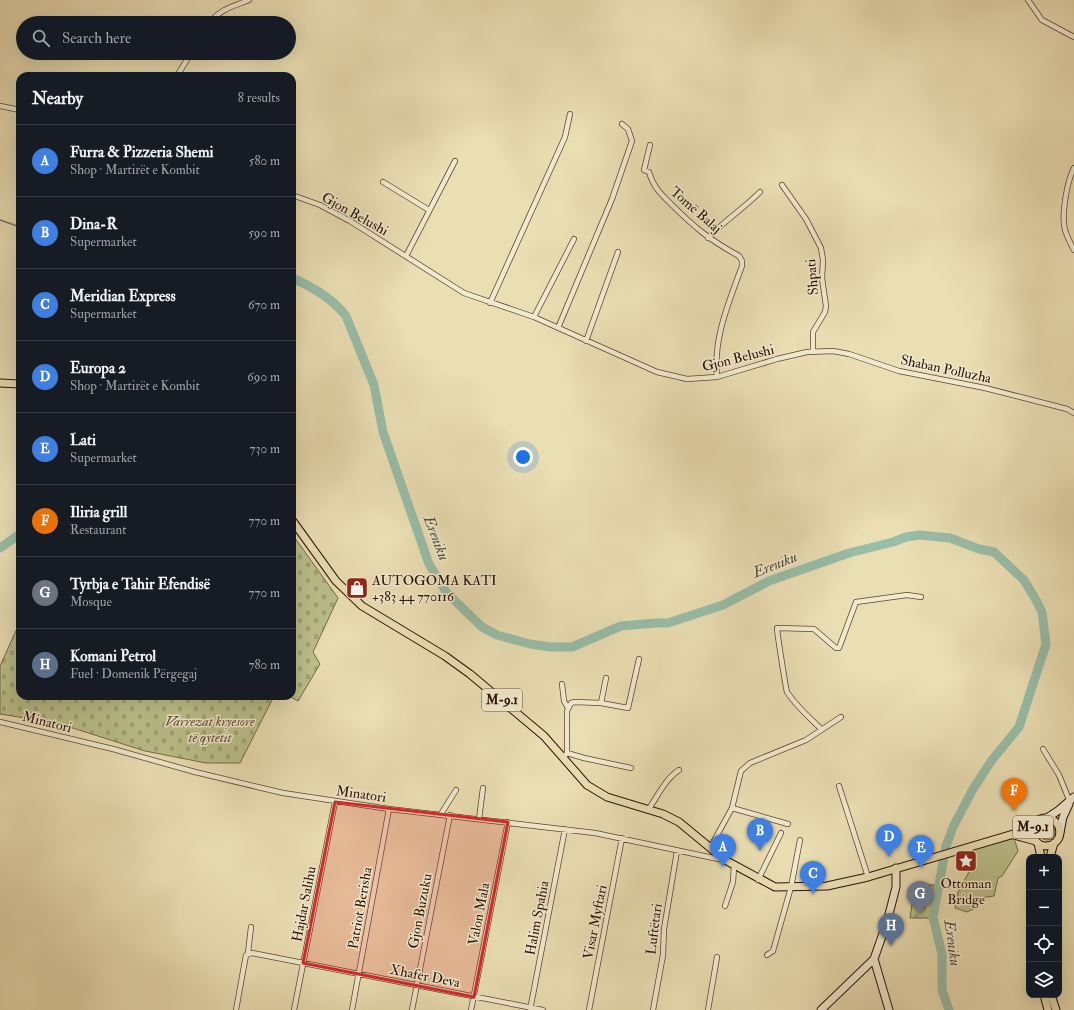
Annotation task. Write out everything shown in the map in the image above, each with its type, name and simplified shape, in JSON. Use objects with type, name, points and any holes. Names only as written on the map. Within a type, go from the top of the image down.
[{"type":"main road","points":[[0,383],[16,384]]},
{"type":"main road","name":"M-9.1","points":[[296,526],[336,581],[362,606],[446,656],[470,674],[565,755],[587,785],[598,793],[607,797],[679,822],[725,860],[758,880],[775,887],[827,886],[868,877],[1009,835],[1028,829],[1046,818],[1055,821],[1060,832],[1054,843],[1051,854]]},
{"type":"main road","points":[[1046,818],[1072,800]]},
{"type":"main road","points":[[1060,832],[1063,817],[1072,800]]},
{"type":"main road","name":"M-9.1","points":[[1035,824],[1032,832],[1040,854]]},
{"type":"main road","name":"M-9.1","points":[[1009,835],[1037,842],[1046,846],[1054,843]]},
{"type":"main road","points":[[821,1010],[874,959],[887,922],[896,887],[896,868]]},
{"type":"main road","points":[[874,959],[889,1009]]},
{"type":"main road","points":[[1045,998],[1048,1010]]},
{"type":"main road","points":[[1052,998],[1056,1010]]},
{"type":"street","points":[[216,16],[227,7],[249,0]]},
{"type":"street","points":[[1028,0],[1042,20],[1074,37]]},
{"type":"street","points":[[179,72],[187,60]]},
{"type":"street","points":[[0,106],[16,109]]},
{"type":"street","points":[[490,303],[565,137],[570,114]]},
{"type":"street","points":[[558,328],[612,199],[632,141],[628,129],[622,124]]},
{"type":"street","name":"Tomë Balaj","points":[[650,145],[644,170],[649,172],[656,190],[690,224],[708,238],[739,256],[742,261],[742,266],[718,339],[716,367],[717,377]]},
{"type":"street","points":[[406,256],[455,161]]},
{"type":"street","points":[[1074,168],[1067,191],[1064,229],[1074,250]]},
{"type":"street","points":[[383,182],[429,210]]},
{"type":"street","name":"Shpati","points":[[782,185],[806,219],[821,248],[823,260],[822,278],[826,306],[825,312],[813,332],[813,351]]},
{"type":"street","points":[[708,238],[723,222],[744,207],[760,192]]},
{"type":"street","name":"Gjon Belushi","points":[[296,196],[320,205],[344,218],[406,256],[450,286],[490,303],[534,317],[657,372],[687,378],[717,377],[777,359],[813,351]]},
{"type":"street","points":[[534,317],[574,239]]},
{"type":"street","points":[[586,340],[618,252]]},
{"type":"street","name":"Shaban Polluzha","points":[[813,351],[833,351],[849,354],[899,371],[985,388],[1074,412]]},
{"type":"street","points":[[821,729],[787,692],[781,648],[777,636],[777,628],[814,629],[836,648],[839,648],[856,602],[907,595],[921,596]]},
{"type":"street","points":[[568,708],[575,702],[601,703],[628,708],[639,659]]},
{"type":"street","points":[[601,703],[606,678]]},
{"type":"street","points":[[562,684],[564,701],[568,708],[565,755],[631,768]]},
{"type":"street","points":[[710,848],[732,808],[741,771],[750,764],[806,740],[841,717]]},
{"type":"street","name":"Minatori","points":[[0,722],[244,784],[335,802],[565,829],[622,838],[677,851],[725,860]]},
{"type":"street","points":[[1043,749],[1072,800]]},
{"type":"street","points":[[648,810],[669,778],[679,770]]},
{"type":"street","points":[[839,786],[868,877]]},
{"type":"street","points":[[479,819],[483,788]]},
{"type":"street","points":[[441,814],[456,790]]},
{"type":"street","name":"Hajdar Salihu","points":[[294,1010],[335,802]]},
{"type":"street","points":[[732,808],[788,824]]},
{"type":"street","name":"Patriot Berisha","points":[[352,1010],[360,974],[389,809]]},
{"type":"street","name":"Gjon Buzuku","points":[[412,1010],[450,815]]},
{"type":"street","name":"Valon Mala","points":[[472,1010],[508,822]]},
{"type":"street","name":"Halim Spahia","points":[[530,1009],[565,829]]},
{"type":"street","points":[[758,880],[780,833]]},
{"type":"street","name":"Visar Myftari","points":[[589,1010],[622,838]]},
{"type":"street","points":[[768,956],[773,951],[791,887],[800,840]]},
{"type":"street","name":"Luftëtari","points":[[653,1010],[663,955],[664,929],[677,851]]},
{"type":"street","points":[[726,906],[733,882],[734,866]]},
{"type":"street","points":[[236,1010],[246,955],[248,953],[251,927]]},
{"type":"street","name":"Xhafer Deva","points":[[248,953],[474,996],[530,1009],[543,1010]]},
{"type":"street","points":[[708,1010],[717,957]]},
{"type":"highlighted area","points":[[335,802],[508,822],[474,997],[303,963]]},
{"type":"green space","name":"Varrezat kryesore të qytetit","points":[[296,540],[338,598],[313,652],[320,664],[298,701],[296,700]]},
{"type":"green space","name":"Varrezat kryesore të qytetit","points":[[16,631],[16,700],[272,700],[240,763],[206,763],[145,751],[57,723],[0,714],[0,666]]},
{"type":"green space","points":[[1044,824],[1050,824],[1055,829],[1053,838],[1050,840],[1044,840],[1039,835],[1039,829]]},
{"type":"green space","points":[[1014,838],[1018,851],[1002,876],[998,878],[994,896],[980,898],[978,907],[967,912],[955,908],[958,892],[969,872],[964,852]]},
{"type":"green space","points":[[915,884],[934,885],[935,918],[910,918]]},
{"type":"waterway","points":[[0,220],[16,226]]},
{"type":"waterway","name":"Ereniku","points":[[296,280],[328,298],[346,316],[374,385],[383,432],[429,564],[446,592],[482,627],[497,635],[530,644],[551,647],[572,647],[621,626],[668,623],[723,605],[769,581],[849,553],[893,542],[906,537],[920,535],[950,538],[979,549],[994,552],[1024,580],[1042,612],[1046,644],[1019,727],[992,760],[973,789],[953,827],[946,846],[933,917],[942,954],[942,990],[949,1010]]},
{"type":"waterway","name":"Ereniku","points":[[0,548],[16,537]]},
{"type":"place","name":"AUTOGOMA KATI +383 44 770116","points":[[357,588]]},
{"type":"place","name":"Iliria grill","points":[[1014,811]]},
{"type":"place","name":"Dina-R","points":[[760,851]]},
{"type":"place","name":"Europa 2","points":[[889,857]]},
{"type":"place","name":"Ottoman Bridge","points":[[966,861]]},
{"type":"place","name":"Furra & Pizzeria Shemi","points":[[723,867]]},
{"type":"place","name":"Lati","points":[[921,868]]},
{"type":"place","name":"Meridian Express","points":[[813,894]]},
{"type":"place","name":"Tyrbja e Tahir Efendisë","points":[[920,914]]},
{"type":"place","name":"Komani Petrol","points":[[891,946]]}]
